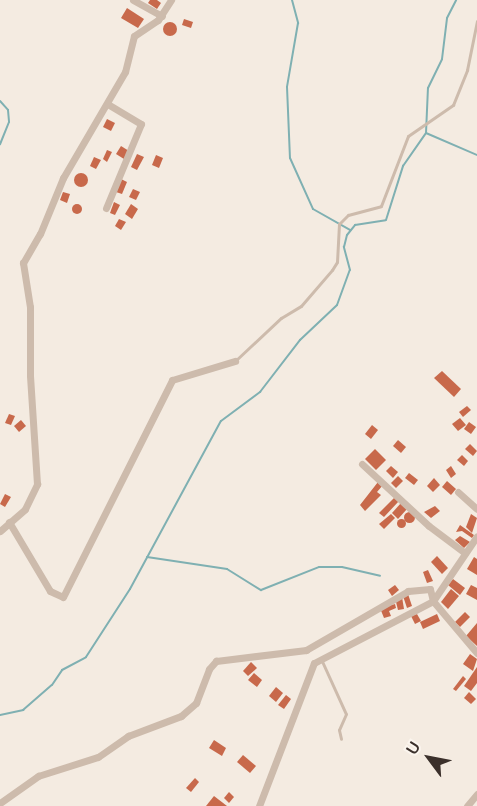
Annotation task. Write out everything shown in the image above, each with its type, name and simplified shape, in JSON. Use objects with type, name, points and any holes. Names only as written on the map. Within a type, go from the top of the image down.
[{"type":"street","points":[[133,0],[162,16]]},
{"type":"street","points":[[0,531],[25,508],[37,484],[30,375],[30,307],[23,263],[40,234],[63,178],[108,104],[128,64],[134,36],[162,16],[171,0]]},
{"type":"street","points":[[106,208],[141,124],[108,104]]},
{"type":"street","points":[[9,522],[50,591],[63,597],[172,380],[236,361]]},
{"type":"street","points":[[362,464],[429,526],[465,552]]},
{"type":"street","points":[[458,492],[477,508]]},
{"type":"street","points":[[259,806],[298,711],[309,669],[320,658],[344,649],[433,601],[477,536]]},
{"type":"street","points":[[0,803],[38,776],[98,757],[133,734],[181,716],[196,703],[209,669],[216,662],[306,650],[408,591],[426,587],[430,589],[433,601],[477,653]]},
{"type":"street","points":[[467,806],[477,794]]},
{"type":"lane","points":[[236,361],[281,318],[301,306],[332,270],[337,262],[339,224],[348,215],[381,206],[408,136],[453,105],[467,70],[477,21]]},
{"type":"lane","points":[[320,658],[346,714],[339,730],[340,739]]},
{"type":"building","points":[[150,0],[157,0],[161,3],[157,9],[148,3]]},
{"type":"building","points":[[127,8],[144,19],[138,28],[121,18]]},
{"type":"building","points":[[184,19],[193,22],[191,28],[182,25]]},
{"type":"building","points":[[167,22],[173,22],[177,29],[173,36],[167,36],[163,32],[163,26]]},
{"type":"building","points":[[107,119],[115,123],[111,131],[103,127]]},
{"type":"building","points":[[121,146],[129,151],[124,159],[116,154]]},
{"type":"building","points":[[107,150],[112,152],[107,162],[103,159]]},
{"type":"building","points":[[137,154],[144,157],[137,170],[131,167]]},
{"type":"building","points":[[156,155],[163,158],[159,168],[152,165]]},
{"type":"building","points":[[94,157],[101,160],[96,169],[90,166]]},
{"type":"building","points":[[81,173],[86,175],[88,180],[86,185],[81,187],[76,185],[74,180],[76,175]]},
{"type":"building","points":[[121,179],[127,182],[122,194],[116,192]]},
{"type":"building","points":[[133,189],[140,192],[136,200],[129,197]]},
{"type":"building","points":[[63,192],[70,194],[67,203],[60,200]]},
{"type":"building","points":[[114,202],[120,205],[115,215],[110,213]]},
{"type":"building","points":[[77,204],[82,209],[77,214],[72,209]]},
{"type":"building","points":[[131,204],[138,209],[132,219],[125,214]]},
{"type":"building","points":[[119,219],[126,222],[121,230],[115,226]]},
{"type":"building","points":[[442,371],[461,389],[454,397],[434,378]]},
{"type":"building","points":[[467,406],[471,410],[463,417],[459,412]]},
{"type":"building","points":[[9,414],[15,416],[11,425],[5,423]]},
{"type":"building","points":[[460,418],[466,425],[458,431],[452,424]]},
{"type":"building","points":[[21,420],[26,426],[19,432],[14,426]]},
{"type":"building","points":[[469,422],[476,427],[471,434],[464,429]]},
{"type":"building","points":[[372,425],[378,430],[371,439],[365,434]]},
{"type":"building","points":[[398,440],[406,447],[401,453],[393,446]]},
{"type":"building","points":[[470,444],[477,451],[473,456],[465,449]]},
{"type":"building","points":[[375,449],[386,460],[376,470],[365,459]]},
{"type":"building","points":[[462,455],[468,461],[464,466],[457,460]]},
{"type":"building","points":[[391,466],[398,472],[393,478],[386,471]]},
{"type":"building","points":[[451,466],[456,474],[451,478],[446,470]]},
{"type":"building","points":[[409,473],[418,480],[414,485],[405,478]]},
{"type":"building","points":[[398,476],[403,481],[396,488],[391,483]]},
{"type":"building","points":[[434,478],[440,485],[433,492],[427,486]]},
{"type":"building","points":[[447,481],[456,489],[451,495],[442,487]]},
{"type":"building","points":[[378,482],[383,485],[377,492],[381,495],[365,511],[360,505]]},
{"type":"building","points":[[5,494],[11,497],[5,507],[0,504]]},
{"type":"building","points":[[395,497],[399,501],[384,517],[379,513]]},
{"type":"building","points":[[401,503],[407,509],[398,519],[392,513]]},
{"type":"building","points":[[435,506],[440,511],[431,518],[424,512]]},
{"type":"building","points":[[409,512],[413,513],[413,521],[409,522],[405,521],[404,517],[405,513]]},
{"type":"building","points":[[391,514],[395,518],[384,529],[379,524]]},
{"type":"building","points":[[471,514],[477,518],[472,533],[466,527]]},
{"type":"building","points":[[401,518],[406,523],[401,528],[396,523]]},
{"type":"building","points":[[460,525],[474,535],[472,538],[462,531],[456,532]]},
{"type":"building","points":[[460,536],[470,542],[464,548],[455,540]]},
{"type":"building","points":[[437,556],[448,568],[442,574],[431,562]]},
{"type":"building","points":[[474,557],[477,559],[477,575],[467,569]]},
{"type":"building","points":[[428,570],[433,581],[427,583],[423,572]]},
{"type":"building","points":[[453,579],[465,588],[460,595],[448,585]]},
{"type":"building","points":[[395,585],[399,590],[392,596],[388,590]]},
{"type":"building","points":[[471,585],[477,588],[477,600],[466,594]]},
{"type":"building","points":[[451,589],[459,596],[448,609],[441,602]]},
{"type":"building","points":[[408,594],[412,606],[407,608],[403,596]]},
{"type":"building","points":[[402,597],[404,609],[398,610],[395,598]]},
{"type":"building","points":[[395,604],[396,608],[389,611],[391,616],[384,618],[380,608]]},
{"type":"building","points":[[465,612],[470,617],[460,627],[455,622]]},
{"type":"building","points":[[417,614],[421,621],[415,624],[411,616]]},
{"type":"building","points":[[437,614],[440,621],[423,629],[420,622]]},
{"type":"building","points":[[477,623],[477,646],[466,636]]},
{"type":"building","points":[[470,654],[477,659],[473,671],[463,664]]},
{"type":"building","points":[[251,662],[257,668],[248,676],[243,671]]},
{"type":"building","points":[[477,667],[477,683],[471,691],[464,686]]},
{"type":"building","points":[[254,673],[262,680],[257,687],[248,680]]},
{"type":"building","points":[[463,676],[466,679],[456,691],[453,689]]},
{"type":"building","points":[[276,687],[283,693],[276,702],[269,696]]},
{"type":"building","points":[[469,692],[476,699],[471,704],[464,698]]},
{"type":"building","points":[[286,695],[291,699],[284,709],[278,705]]},
{"type":"building","points":[[214,740],[226,748],[222,756],[209,748]]},
{"type":"building","points":[[243,755],[256,766],[250,773],[237,762]]},
{"type":"building","points":[[195,778],[199,782],[191,792],[186,788]]},
{"type":"building","points":[[229,792],[234,797],[229,803],[224,798]]},
{"type":"building","points":[[214,796],[227,806],[206,806]]},
{"type":"waterway","points":[[292,0],[298,23],[287,87],[290,158],[313,209],[350,230]]},
{"type":"waterway","points":[[0,715],[23,710],[52,685],[62,670],[86,657],[130,589],[221,421],[260,392],[300,340],[337,305],[350,270],[344,247],[347,235],[355,225],[386,220],[403,166],[426,133],[428,88],[442,59],[447,18],[456,0]]},
{"type":"waterway","points":[[0,101],[8,110],[9,122],[0,144]]},
{"type":"waterway","points":[[426,133],[477,155]]},
{"type":"waterway","points":[[147,557],[227,569],[261,590],[319,567],[342,567],[380,576]]}]
